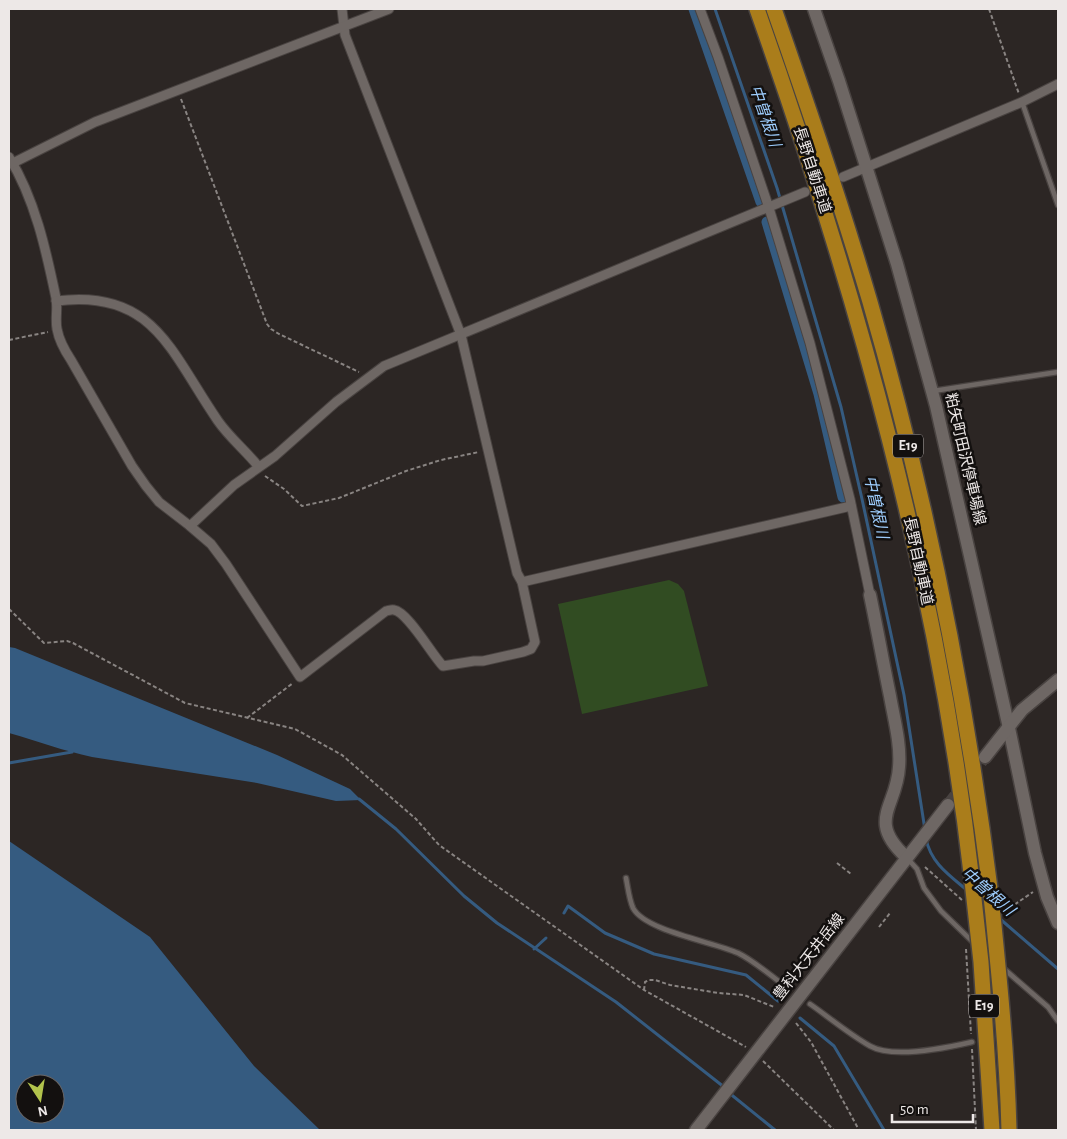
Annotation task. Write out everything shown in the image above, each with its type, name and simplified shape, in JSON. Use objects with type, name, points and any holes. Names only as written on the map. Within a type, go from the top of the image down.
[{"type":"highway","name":"長野自動車道","points":[[757,9],[827,218],[875,381],[915,546],[953,743],[972,882],[981,962],[992,1130]]},
{"type":"highway","name":"長野自動車道","points":[[774,9],[805,95],[870,302],[912,459],[951,639],[970,748],[990,896],[999,978],[1008,1130]]},
{"type":"main road","name":"粕矢町田沢停車場線","points":[[814,9],[897,264],[932,391],[1009,728],[1035,852],[1047,897],[1058,923]]},
{"type":"main road","points":[[870,595],[894,715],[899,750],[898,777],[885,820],[891,841],[908,855]]},
{"type":"main road","points":[[985,757],[1022,710],[1058,680]]},
{"type":"main road","name":"豊科大天井岳線","points":[[696,1130],[948,805]]},
{"type":"street","points":[[342,9],[344,26],[345,35],[461,336],[535,642],[531,649],[484,661],[474,660],[443,666],[410,622],[393,609],[386,611],[300,677],[211,544],[159,502],[137,473],[62,344],[57,330],[56,301],[48,260],[26,191],[11,160],[96,122],[177,90],[344,26],[389,9]]},
{"type":"street","points":[[700,9],[771,207],[810,343],[851,506],[870,595]]},
{"type":"street","points":[[843,176],[1022,102],[1058,84]]},
{"type":"street","points":[[190,526],[234,484],[275,456],[336,402],[384,366],[461,336],[805,192]]},
{"type":"street","points":[[56,301],[77,298],[115,303],[144,318],[166,341],[219,423],[258,466]]},
{"type":"street","points":[[522,582],[851,506]]},
{"type":"lane","points":[[1022,102],[1058,205]]},
{"type":"lane","points":[[932,391],[1058,372]]},
{"type":"lane","points":[[908,855],[917,869],[924,888],[935,904],[964,934],[985,952]]},
{"type":"lane","points":[[626,878],[634,910],[641,917],[670,932],[713,944],[739,954],[788,988]]},
{"type":"lane","points":[[992,958],[1048,1007],[1058,1021]]},
{"type":"lane","points":[[810,1004],[871,1047],[884,1051],[909,1052],[942,1049],[972,1042]]},
{"type":"path","points":[[989,9],[1022,102]]},
{"type":"path","points":[[177,90],[267,324],[279,334],[369,377]]},
{"type":"path","points":[[9,340],[57,330]]},
{"type":"path","points":[[258,466],[262,474],[284,489],[302,506],[339,498],[406,471],[441,460],[488,450]]},
{"type":"path","points":[[9,609],[44,643],[67,641],[73,643],[185,703],[295,729],[342,755],[416,818],[439,845],[644,990],[645,982],[655,980],[692,989],[744,995],[774,1007]]},
{"type":"path","points":[[247,718],[300,677]]},
{"type":"path","points":[[908,855],[963,902]]},
{"type":"path","points":[[837,863],[851,874]]},
{"type":"path","points":[[1006,912],[1033,892]]},
{"type":"path","points":[[879,927],[890,913]]},
{"type":"path","points":[[964,934],[976,1130]]},
{"type":"path","points":[[796,1023],[811,1042],[859,1130]]},
{"type":"green space","points":[[669,580],[678,584],[684,591],[708,686],[582,714],[558,604]]},
{"type":"water","points":[[9,647],[277,755],[350,789],[361,800],[336,801],[257,783],[92,757],[9,733]]},
{"type":"water","points":[[9,841],[150,937],[254,1066],[320,1130],[9,1130]]},
{"type":"waterway","points":[[694,9],[761,202]]},
{"type":"waterway","name":"中曽根川","points":[[715,9],[777,188],[841,407],[904,695],[925,830]]},
{"type":"waterway","points":[[767,222],[819,394],[843,497]]},
{"type":"waterway","points":[[9,763],[72,752]]},
{"type":"waterway","points":[[359,799],[396,829],[464,896],[497,923],[616,1002],[724,1087]]},
{"type":"waterway","name":"中曽根川","points":[[926,839],[936,862],[968,891]]},
{"type":"waterway","points":[[564,913],[568,906],[605,933],[654,954],[746,975],[778,1001]]},
{"type":"waterway","name":"中曽根川","points":[[999,918],[1058,969]]},
{"type":"waterway","points":[[534,949],[546,938]]},
{"type":"waterway","points":[[800,1018],[834,1046],[884,1130]]},
{"type":"waterway","points":[[728,1092],[775,1130]]},
{"type":"tunnel","points":[[948,805],[985,757]]}]
